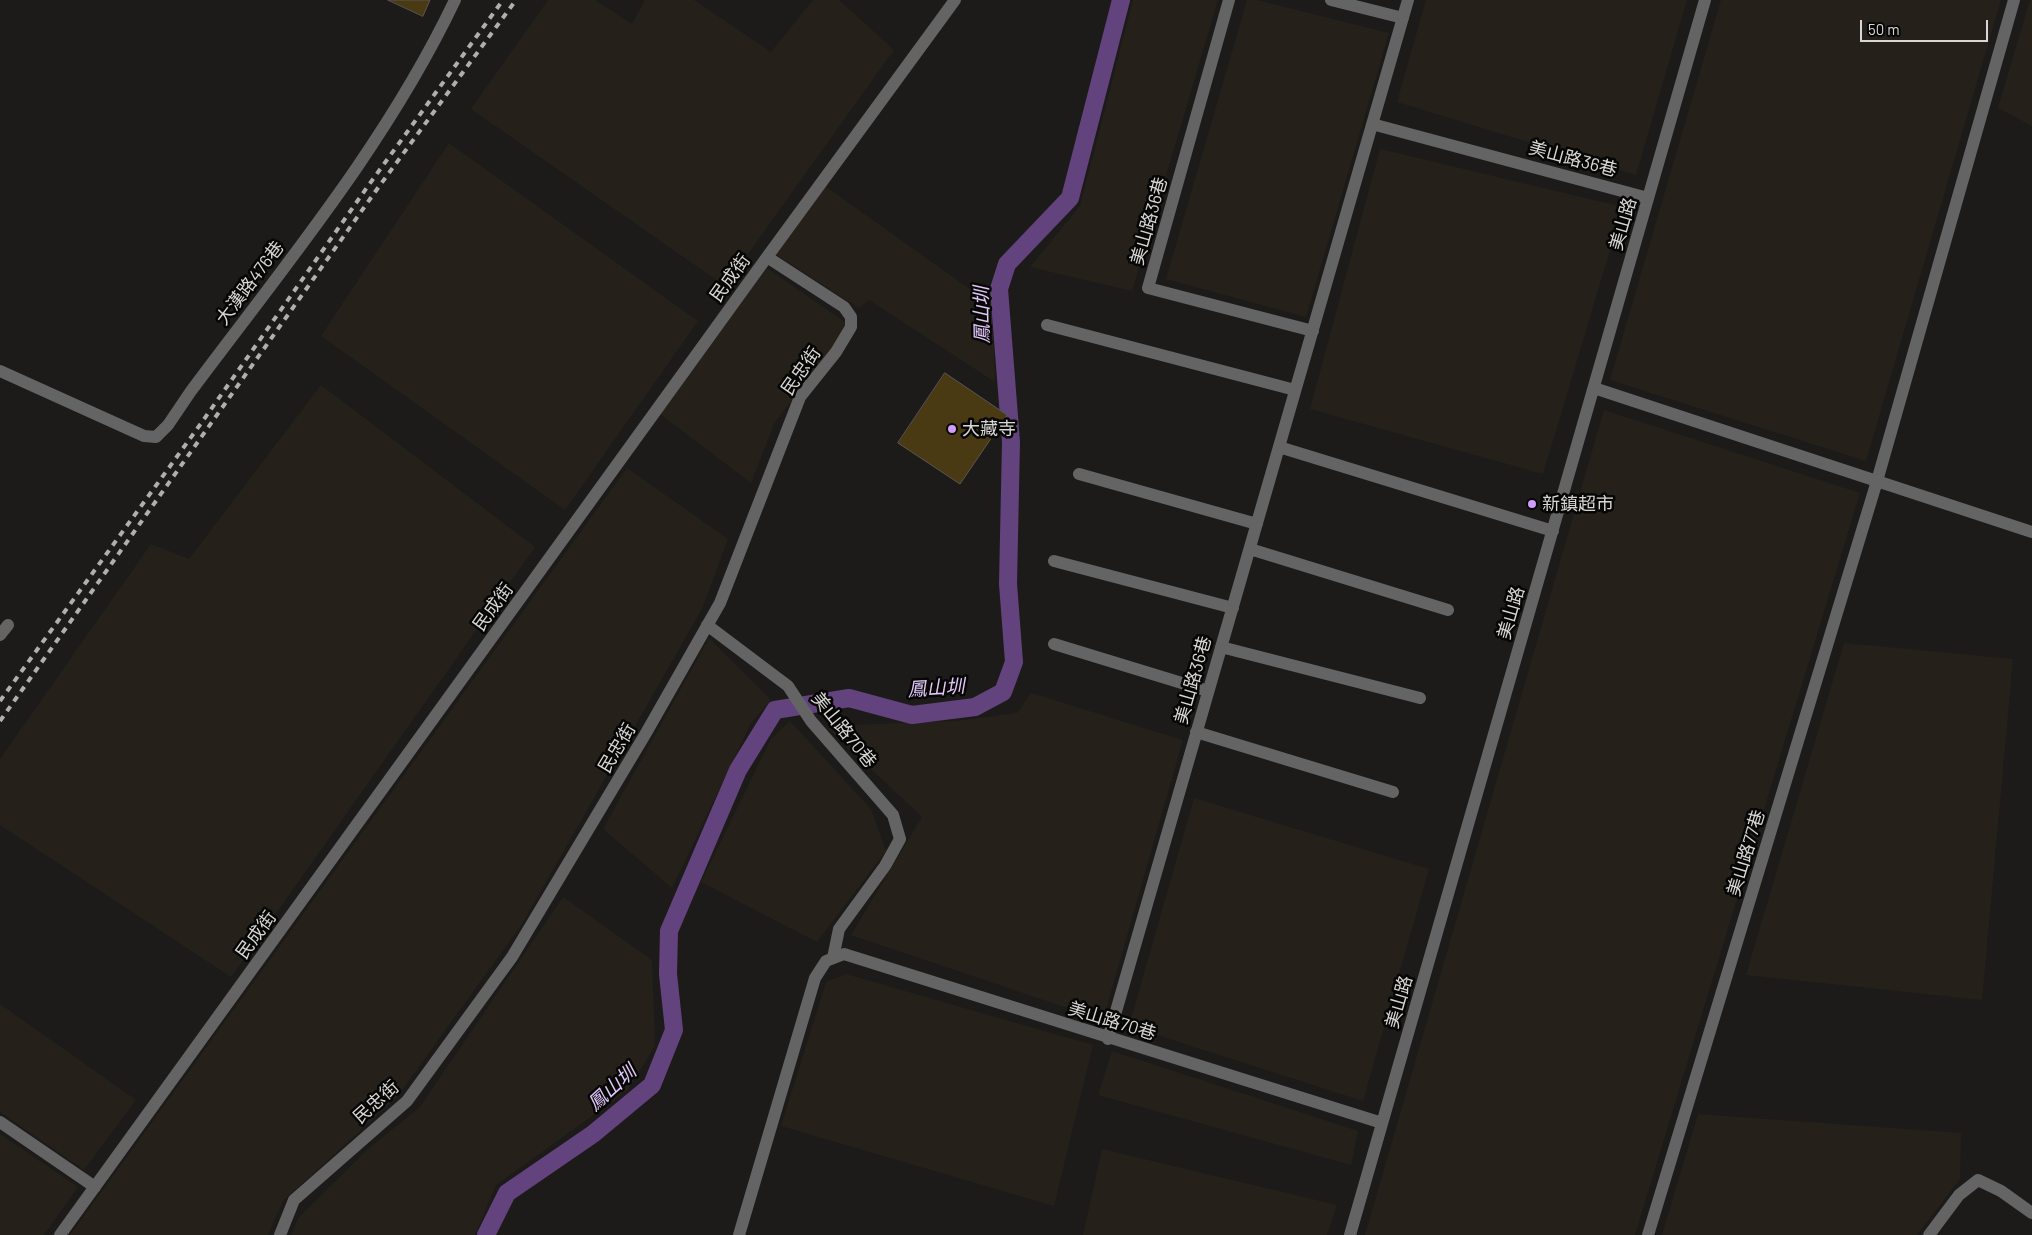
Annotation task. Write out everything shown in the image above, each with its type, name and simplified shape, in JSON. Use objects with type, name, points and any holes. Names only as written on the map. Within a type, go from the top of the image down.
[{"type":"street","name":"大漢路476巷","points":[[0,371],[144,436],[156,437],[168,425],[191,391],[357,168],[406,92],[455,0]]},
{"type":"street","name":"民成街","points":[[60,1235],[955,0]]},
{"type":"street","name":"美山路36巷","points":[[1228,0],[1148,288],[1312,331]]},
{"type":"street","points":[[1331,0],[1403,18]]},
{"type":"street","name":"美山路36巷","points":[[1108,1039],[1408,0]]},
{"type":"street","name":"美山路","points":[[1350,1235],[1705,0]]},
{"type":"street","name":"美山路77巷","points":[[1648,1235],[1877,481],[2014,0]]},
{"type":"street","name":"美山路36巷","points":[[1372,124],[1648,198]]},
{"type":"street","name":"民忠街","points":[[280,1235],[294,1200],[407,1101],[512,957],[646,733],[720,603],[800,397],[836,352],[851,327],[851,317],[844,307],[767,257]]},
{"type":"street","points":[[1047,325],[1296,390]]},
{"type":"street","points":[[1594,388],[2032,532]]},
{"type":"street","points":[[1279,447],[1553,531]]},
{"type":"street","points":[[1079,474],[1256,524]]},
{"type":"street","points":[[1250,549],[1448,610]]},
{"type":"street","points":[[1054,561],[1232,608]]},
{"type":"street","name":"美山路70巷","points":[[707,625],[788,686],[811,721],[893,815],[900,839],[885,866],[839,929],[833,958]]},
{"type":"street","points":[[1054,644],[1208,692]]},
{"type":"street","points":[[1221,647],[1420,698]]},
{"type":"street","points":[[1196,732],[1393,792]]},
{"type":"street","name":"美山路70巷","points":[[833,958],[844,954],[1108,1039],[1382,1123]]},
{"type":"street","points":[[739,1235],[814,978],[826,961],[833,958]]},
{"type":"street","points":[[0,1122],[95,1187]]},
{"type":"street","points":[[1929,1235],[1959,1195],[1978,1180],[2001,1191],[2032,1213]]},
{"type":"shaded area","points":[[548,0],[595,0],[632,24],[645,0],[694,0],[771,52],[813,0],[839,0],[894,50],[725,286],[471,109]]},
{"type":"shaded area","points":[[1133,0],[1218,0],[1132,291],[1030,267],[1080,206]]},
{"type":"shaded area","points":[[1247,0],[1257,0],[1389,33],[1306,317],[1166,279]]},
{"type":"shaded area","points":[[1426,0],[1687,0],[1636,175],[1397,102]]},
{"type":"shaded area","points":[[1721,0],[2001,0],[1866,461],[1610,380]]},
{"type":"shaded area","points":[[2030,0],[2032,0],[2032,126],[1998,108]]},
{"type":"shaded area","points":[[449,143],[698,321],[565,510],[321,336]]},
{"type":"shaded area","points":[[1380,149],[1623,207],[1543,474],[1310,409]]},
{"type":"shaded area","points":[[825,186],[992,305],[995,382],[869,300],[859,308],[775,254]]},
{"type":"shaded area","points":[[767,268],[846,323],[843,334],[775,422],[751,483],[660,414]]},
{"type":"shaded area","points":[[321,385],[535,547],[231,977],[0,825],[0,759],[151,544],[189,559]]},
{"type":"shaded area","points":[[1604,410],[1860,493],[1635,1235],[1365,1235]]},
{"type":"shaded area","points":[[627,468],[728,539],[702,609],[522,924],[397,1097],[283,1201],[268,1235],[70,1235]]},
{"type":"shaded area","points":[[709,638],[771,700],[751,723],[672,888],[603,829]]},
{"type":"shaded area","points":[[1844,643],[2013,659],[1982,1000],[1746,975]]},
{"type":"shaded area","points":[[1031,693],[1183,740],[1103,1020],[851,935],[922,817],[826,726],[956,721],[1017,713]]},
{"type":"shaded area","points":[[790,721],[871,809],[886,851],[817,942],[701,882],[771,739]]},
{"type":"shaded area","points":[[1194,798],[1429,869],[1363,1101],[1129,1026]]},
{"type":"shaded area","points":[[563,897],[652,960],[655,1046],[627,1091],[496,1185],[475,1235],[291,1235],[298,1218],[368,1149],[419,1108]]},
{"type":"shaded area","points":[[846,974],[1093,1045],[1054,1206],[781,1126],[826,982]]},
{"type":"shaded area","points":[[0,1004],[136,1100],[84,1170],[0,1112]]},
{"type":"shaded area","points":[[1112,1051],[1358,1131],[1351,1165],[1098,1095]]},
{"type":"shaded area","points":[[1698,1114],[1961,1133],[1960,1179],[1917,1235],[1662,1235]]},
{"type":"shaded area","points":[[0,1134],[78,1187],[44,1235],[0,1235]]},
{"type":"shaded area","points":[[1102,1149],[1337,1205],[1327,1235],[1083,1235]]},
{"type":"building","points":[[388,0],[430,0],[423,16]]},
{"type":"building","name":"大藏寺","points":[[945,373],[1007,415],[960,484],[898,443]]},
{"type":"waterway","name":"鳳山圳","points":[[486,1235],[507,1193],[593,1134],[652,1085],[674,1030],[668,974],[669,931],[738,770],[775,710],[849,698],[912,715],[975,707],[1003,692],[1014,662],[1008,584],[1011,442],[999,289],[1007,264],[1070,198],[1121,0]]},
{"type":"railway","points":[[0,701],[503,0]]},
{"type":"railway","points":[[0,721],[375,192],[516,0]]},
{"type":"place","name":"大藏寺","points":[[952,429]]},
{"type":"place","name":"新鎮超市","points":[[1532,504]]}]
